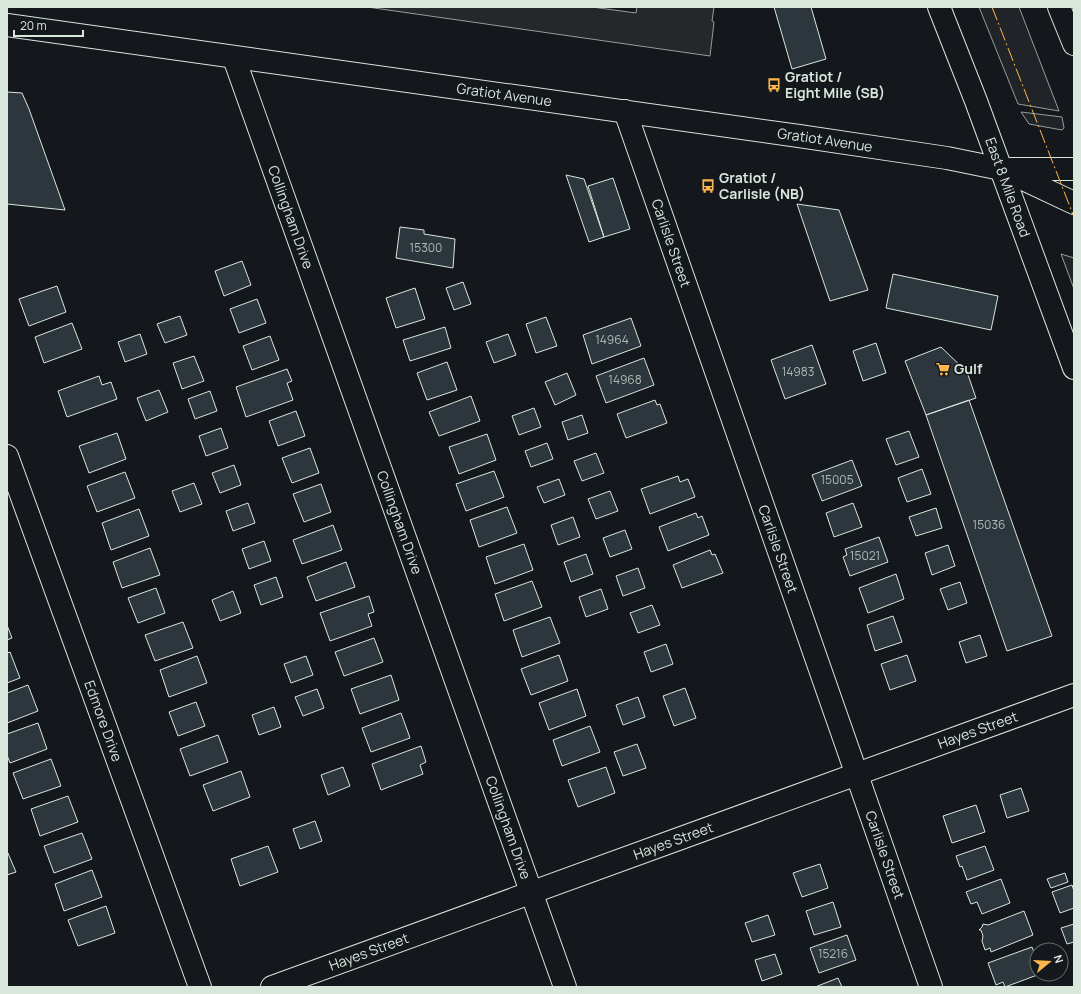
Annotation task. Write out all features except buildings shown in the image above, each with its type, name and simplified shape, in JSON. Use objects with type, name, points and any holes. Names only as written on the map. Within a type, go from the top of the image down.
[{"type":"main road","name":"East 8 Mile Road","points":[[940,7],[1002,169],[1074,368]]},
{"type":"main road","points":[[1059,7],[1074,44]]},
{"type":"main road","name":"Gratiot Avenue","points":[[7,25],[234,58],[625,111],[887,149],[1002,169],[1074,169]]},
{"type":"main road","name":"Collingham Drive","points":[[234,58],[565,987]]},
{"type":"main road","name":"Carlisle Street","points":[[625,111],[931,987]]},
{"type":"main road","name":"Gratiot Avenue","points":[[1002,169],[1074,203]]},
{"type":"main road","name":"Edmore Drive","points":[[7,456],[200,987]]},
{"type":"main road","name":"Hayes Street","points":[[272,987],[1074,695]]},
{"type":"shaded area","points":[[367,7],[592,7],[636,13],[637,7],[714,7],[712,21],[714,22],[710,56]]},
{"type":"shaded area","points":[[979,7],[1019,7],[1059,111],[1018,104]]},
{"type":"shaded area","points":[[1021,112],[1062,117],[1064,128],[1062,130],[1029,124]]},
{"type":"shaded area","points":[[1061,254],[1074,258],[1074,289]]},
{"type":"power","points":[[992,7],[1074,217]]},
{"type":"place","name":"Gratiot / Eight Mile (SB)","points":[[774,85]]},
{"type":"place","name":"Gratiot / Carlisle (NB)","points":[[708,186]]},
{"type":"place","name":"Gulf","points":[[943,369]]}]
